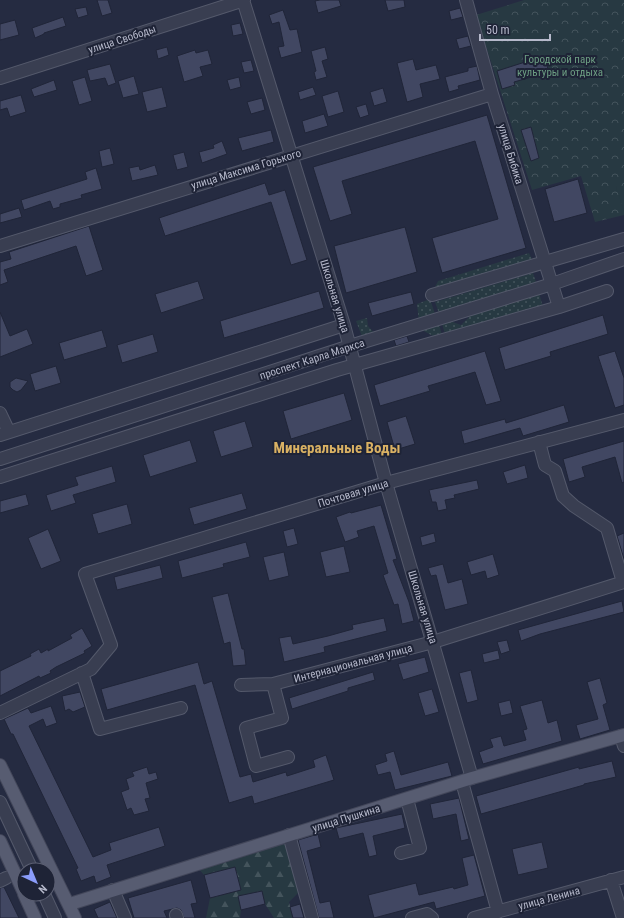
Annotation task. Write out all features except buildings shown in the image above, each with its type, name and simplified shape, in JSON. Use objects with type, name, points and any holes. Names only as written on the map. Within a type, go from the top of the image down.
[{"type":"main road","name":"улица Пушкина","points":[[70,904],[467,780],[623,739]]},
{"type":"main road","points":[[0,765],[76,918]]},
{"type":"main road","points":[[0,841],[16,876]]},
{"type":"main road","points":[[28,902],[35,918]]},
{"type":"street","name":"улица Свободы","points":[[0,78],[243,0]]},
{"type":"street","name":"Школьная улица","points":[[243,0],[344,325],[386,483],[433,642],[498,912]]},
{"type":"street","name":"улица Бибика","points":[[466,0],[492,94],[559,307]]},
{"type":"street","name":"улица Максима Горького","points":[[0,246],[492,94]]},
{"type":"street","points":[[432,295],[624,239]]},
{"type":"street","name":"проспект Карла Маркса","points":[[0,459],[350,346],[552,284],[624,259]]},
{"type":"street","name":"проспект Карла Маркса","points":[[0,477],[355,365],[559,307],[607,291]]},
{"type":"street","name":"проспект Карла Маркса","points":[[4,434],[344,325]]},
{"type":"street","points":[[0,413],[4,434]]},
{"type":"street","name":"Почтовая улица","points":[[82,673],[92,669],[111,645],[85,574],[386,483],[624,420]]},
{"type":"street","points":[[539,442],[545,465],[555,471],[563,496],[574,506],[607,528],[624,582]]},
{"type":"street","name":"Интернациональная улица","points":[[241,685],[273,684],[433,642],[624,582]]},
{"type":"street","points":[[0,713],[82,673],[100,729],[181,708]]},
{"type":"street","points":[[273,684],[282,718],[246,728],[256,766],[288,757]]},
{"type":"street","points":[[401,853],[420,848],[407,799]]},
{"type":"street","points":[[0,802],[28,862]]},
{"type":"street","points":[[288,835],[312,918]]},
{"type":"street","name":"улица Ленина","points":[[474,918],[624,877]]},
{"type":"street","points":[[611,880],[623,918]]},
{"type":"street","points":[[113,890],[125,918]]},
{"type":"street","points":[[48,902],[55,918]]},
{"type":"street","points":[[412,918],[427,914],[432,918]]},
{"type":"green space","name":"Городской парк культуры и отдыха","points":[[524,0],[624,0],[624,215],[595,222],[581,176],[532,190],[476,15]]},
{"type":"green space","points":[[616,186],[624,186],[624,212]]},
{"type":"green space","points":[[529,253],[534,263],[437,290],[435,287],[438,281]]},
{"type":"green space","points":[[533,273],[537,285],[440,316],[435,302]]},
{"type":"green space","points":[[539,293],[543,307],[446,337],[442,324],[450,321],[461,325],[473,313]]},
{"type":"green space","points":[[430,299],[436,317],[419,322],[417,304]]},
{"type":"green space","points":[[367,318],[368,326],[376,335],[363,339],[356,321]]},
{"type":"green space","points":[[439,324],[443,339],[440,340],[422,330]]},
{"type":"green space","points":[[288,838],[302,889],[289,902],[293,918],[274,918],[265,904],[262,891],[239,896],[241,910],[240,918],[206,918],[210,898],[241,890],[204,875],[197,867]]},
{"type":"district","name":"Минеральные Воды","points":[[337,448]]}]
